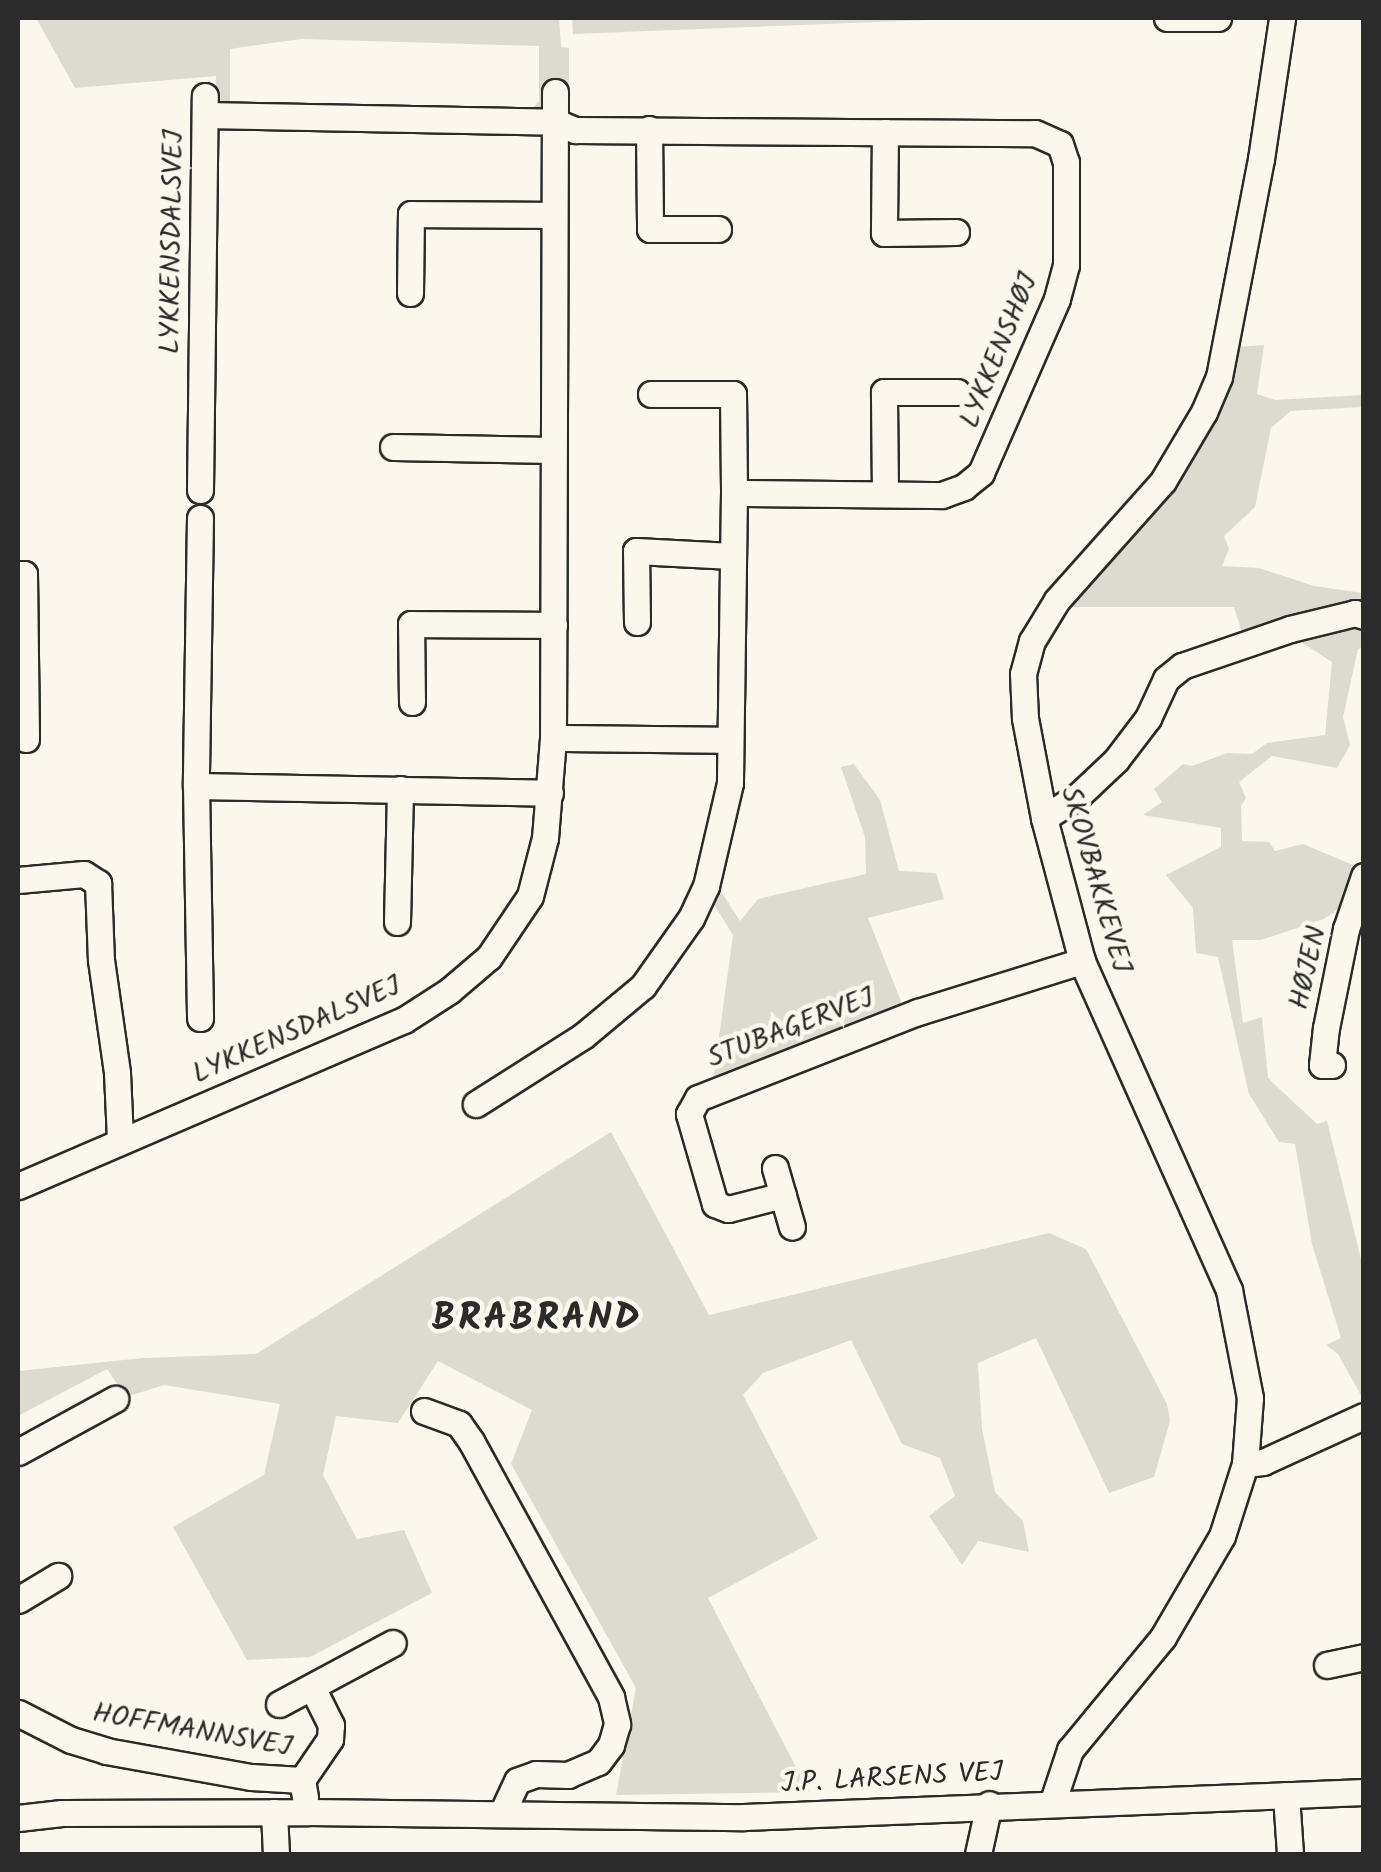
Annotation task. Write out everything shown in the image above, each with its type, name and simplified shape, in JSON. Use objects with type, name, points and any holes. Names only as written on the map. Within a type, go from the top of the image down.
[{"type":"street","points":[[1167,18],[1218,18]]},
{"type":"street","name":"SKOVBAKKEVEJ","points":[[1052,1801],[1070,1750],[1130,1681],[1205,1570],[1222,1536],[1244,1464],[1250,1398],[1229,1290],[1082,961],[1044,818],[1025,718],[1023,674],[1032,642],[1057,600],[1163,481],[1204,412],[1218,377],[1261,159],[1282,18]]},
{"type":"street","name":"LYKKENSDALSVEJ","points":[[18,1186],[404,1020],[450,991],[490,956],[530,896],[545,838],[554,738],[555,92]]},
{"type":"street","name":"LYKKENSDALSVEJ","points":[[200,490],[205,105],[556,122]]},
{"type":"street","name":"LYKKENSHØJ","points":[[556,122],[576,130],[885,132],[1050,137],[1060,144],[1066,162],[1066,265],[1057,298],[981,472],[964,488],[942,495],[734,493]]},
{"type":"street","points":[[649,129],[650,229],[718,229]]},
{"type":"street","points":[[885,132],[884,233],[956,232]]},
{"type":"street","points":[[410,293],[411,214],[554,215]]},
{"type":"street","name":"LYKKENSHØJ","points":[[885,494],[884,392],[957,392]]},
{"type":"street","points":[[476,1104],[614,1012],[667,955],[691,918],[717,854],[730,783],[734,394],[650,394]]},
{"type":"street","points":[[393,448],[553,450]]},
{"type":"street","name":"LYKKENSDALSVEJ","points":[[200,518],[196,786],[200,1018]]},
{"type":"street","points":[[637,622],[636,551],[732,556]]},
{"type":"street","points":[[18,574],[24,574],[26,739]]},
{"type":"street","points":[[1044,818],[1079,794],[1116,760],[1148,718],[1166,679],[1182,666],[1290,629],[1355,613],[1364,616]]},
{"type":"street","points":[[412,702],[411,624],[554,625]]},
{"type":"street","points":[[554,738],[730,740]]},
{"type":"street","points":[[196,786],[550,793]]},
{"type":"street","points":[[397,922],[400,789]]},
{"type":"street","points":[[18,880],[84,874],[98,882],[101,960],[117,1074],[120,1140]]},
{"type":"street","name":"HØJEN","points":[[1332,1065],[1322,1065],[1326,1028],[1346,930],[1364,876]]},
{"type":"street","name":"STUBAGERVEJ","points":[[783,1195],[728,1209],[715,1204],[690,1114],[698,1098],[918,1012],[1082,961]]},
{"type":"street","points":[[775,1168],[792,1227]]},
{"type":"street","points":[[18,1452],[115,1399]]},
{"type":"street","points":[[424,1412],[460,1424],[611,1697],[617,1724],[610,1745],[598,1762],[568,1775],[536,1774],[517,1780],[502,1813]]},
{"type":"street","points":[[1244,1464],[1263,1462],[1364,1416]]},
{"type":"street","points":[[18,1600],[58,1576]]},
{"type":"street","name":"HOFFMANNSVEJ","points":[[280,1704],[393,1643]]},
{"type":"street","points":[[1326,1666],[1364,1658]]},
{"type":"street","name":"HOFFMANNSVEJ","points":[[308,1812],[302,1780],[330,1739],[326,1713],[312,1687]]},
{"type":"street","name":"HOFFMANNSVEJ","points":[[18,1713],[70,1740],[106,1750],[251,1778],[302,1780]]},
{"type":"street","name":"J.P. LARSENS VEJ","points":[[18,1818],[62,1813],[274,1812],[744,1817],[1052,1801],[1364,1792]]},
{"type":"street","points":[[1286,1795],[1290,1854]]},
{"type":"street","points":[[978,1854],[989,1804]]},
{"type":"street","points":[[274,1812],[276,1854]]},
{"type":"shaded area","points":[[36,18],[559,18],[561,47],[569,48],[569,84],[546,85],[545,109],[531,110],[539,101],[539,46],[301,39],[230,49],[230,108],[223,108],[216,101],[216,76],[75,88]]},
{"type":"shaded area","points":[[572,18],[979,18],[573,34]]},
{"type":"shaded area","points":[[1264,345],[1257,394],[1275,400],[1363,395],[1363,407],[1291,411],[1271,428],[1255,507],[1224,536],[1229,549],[1222,566],[1259,568],[1314,586],[1363,593],[1363,612],[1243,636],[1234,607],[1067,607],[1117,546],[1233,347]]},
{"type":"shaded area","points":[[1363,622],[1363,647],[1358,649],[1343,717],[1350,745],[1337,768],[1272,756],[1239,782],[1246,798],[1241,806],[1242,841],[1269,842],[1275,851],[1303,844],[1353,865],[1347,903],[1324,919],[1261,940],[1232,940],[1243,1023],[1262,1017],[1268,1078],[1317,1124],[1327,1121],[1363,1267],[1363,1399],[1338,1354],[1326,1345],[1341,1338],[1312,1244],[1295,1144],[1279,1142],[1249,1094],[1218,957],[1196,953],[1193,908],[1166,875],[1221,847],[1221,828],[1143,815],[1162,802],[1154,789],[1183,764],[1192,766],[1227,753],[1252,754],[1267,743],[1325,735],[1332,662],[1293,637]]},
{"type":"shaded area","points":[[854,764],[880,800],[899,871],[936,873],[944,899],[868,918],[904,1009],[713,1080],[733,935],[713,903],[719,888],[740,921],[758,899],[866,874],[865,837],[841,767]]},
{"type":"shaded area","points":[[611,1132],[709,1315],[1049,1233],[1086,1249],[1167,1404],[1170,1421],[1154,1477],[1109,1493],[1036,1338],[978,1363],[982,1429],[995,1492],[1023,1521],[1029,1552],[978,1541],[962,1565],[929,1516],[955,1496],[940,1458],[902,1444],[851,1340],[763,1373],[743,1395],[818,1539],[708,1598],[809,1792],[616,1795],[636,1688],[511,1464],[532,1410],[438,1361],[398,1423],[336,1416],[323,1475],[357,1539],[404,1530],[432,1593],[310,1657],[247,1660],[173,1527],[264,1475],[280,1404],[164,1385],[126,1397],[107,1369],[18,1416],[18,1371],[143,1358],[256,1354]]},
{"type":"district","name":"BRABRAND","points":[[537,1320]]}]
